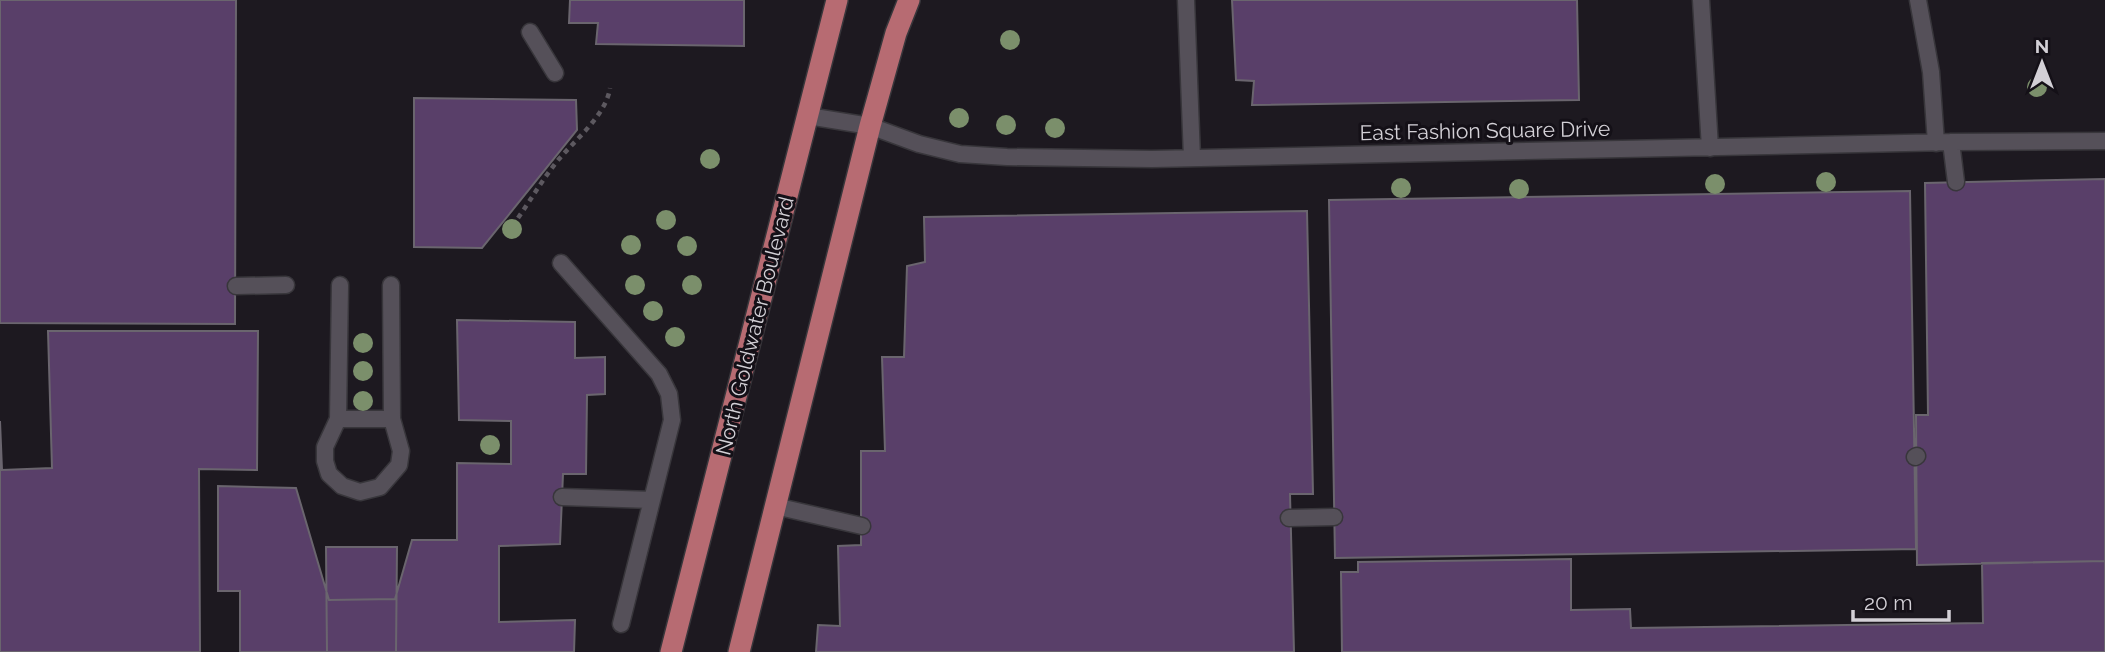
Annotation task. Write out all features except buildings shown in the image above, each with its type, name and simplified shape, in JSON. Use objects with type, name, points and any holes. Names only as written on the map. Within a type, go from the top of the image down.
[{"type":"main road","name":"North Goldwater Boulevard","points":[[671,652],[837,0]]},
{"type":"main road","points":[[739,652],[870,126],[896,33],[909,0]]},
{"type":"lane","points":[[1185,0],[1192,158]]},
{"type":"lane","points":[[1701,0],[1710,148]]},
{"type":"lane","points":[[1919,0],[1944,142],[1956,182]]},
{"type":"lane","points":[[530,32],[555,73]]},
{"type":"lane","name":"East Fashion Square Drive","points":[[808,116],[870,126],[919,144],[960,153],[1007,157],[1192,158],[2105,141]]},
{"type":"lane","points":[[561,262],[642,352],[659,374],[669,394],[672,420],[621,624]]},
{"type":"lane","points":[[236,286],[286,285]]},
{"type":"lane","points":[[340,285],[338,418],[326,447],[325,461],[329,474],[342,486],[360,492],[380,487],[399,465],[401,451],[392,419],[391,285]]},
{"type":"lane","points":[[338,418],[392,419]]},
{"type":"lane","points":[[562,497],[652,500]]},
{"type":"lane","points":[[775,506],[862,526]]},
{"type":"lane","points":[[1289,518],[1334,517]]},
{"type":"path","points":[[518,218],[559,159],[587,130],[609,95],[610,88]]}]
